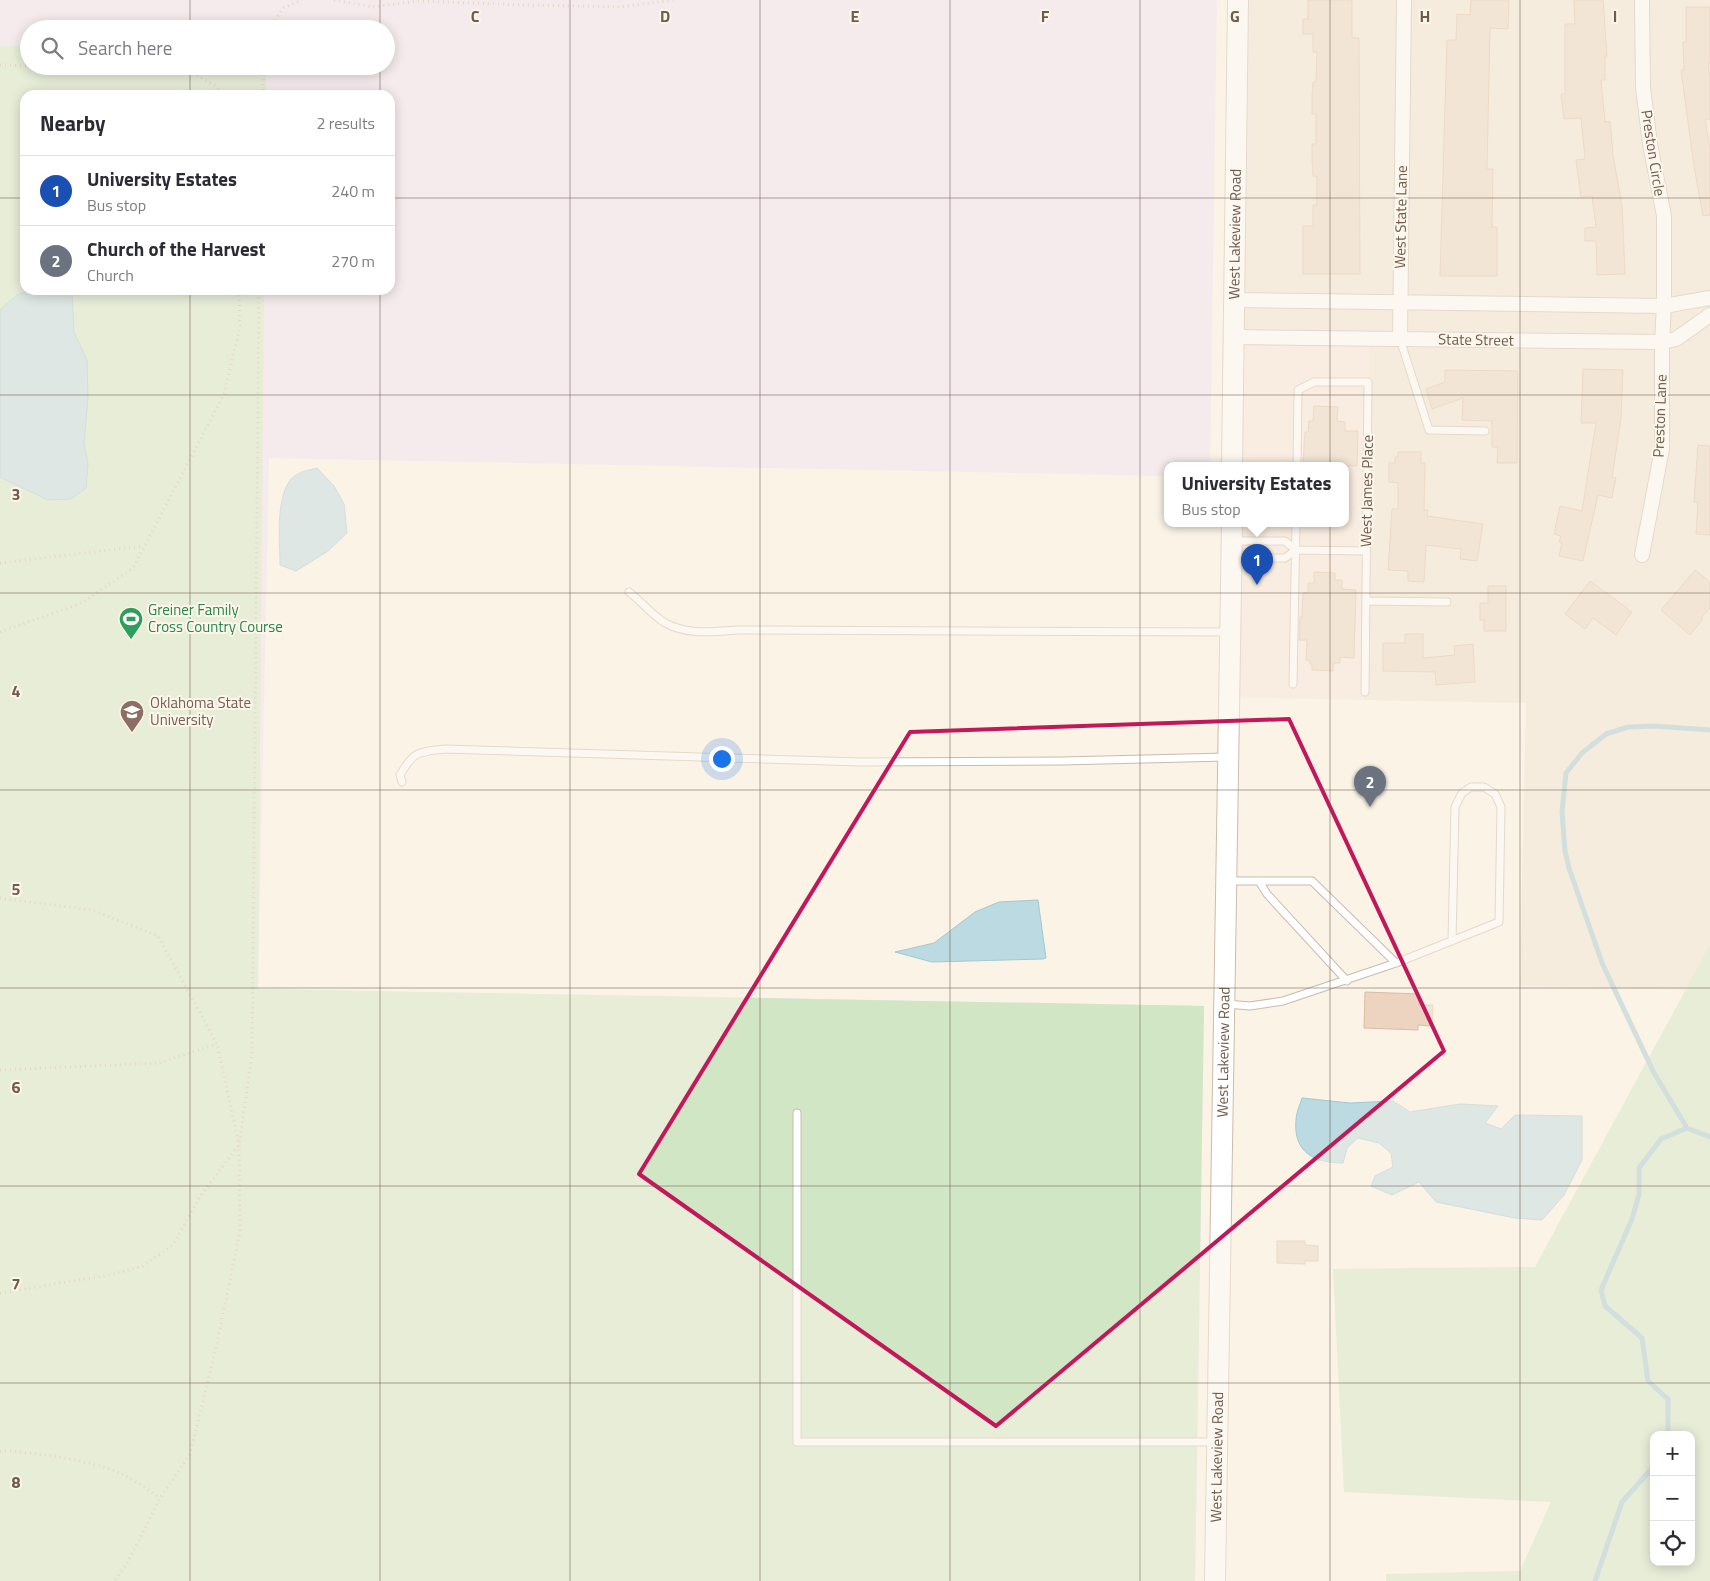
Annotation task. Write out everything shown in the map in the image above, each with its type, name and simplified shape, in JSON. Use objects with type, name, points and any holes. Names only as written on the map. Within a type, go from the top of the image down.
[{"type":"main road","name":"West Lakeview Road","points":[[1232,462],[1238,0]]},
{"type":"main road","name":"West Lakeview Road","points":[[1215,1581],[1231,541]]},
{"type":"street","name":"West State Lane","points":[[1400,339],[1404,0]]},
{"type":"street","name":"Preston Circle","points":[[1642,0],[1643,88],[1650,144],[1664,216],[1664,306]]},
{"type":"street","points":[[1235,300],[1664,306],[1710,298]]},
{"type":"street","name":"Preston Lane","points":[[1642,555],[1662,449],[1664,306]]},
{"type":"street","name":"State Street","points":[[1234,337],[1662,342],[1676,339],[1710,316]]},
{"type":"lane","name":"West State Lane","points":[[1400,339],[1429,430],[1486,431]]},
{"type":"lane","name":"West James Place","points":[[1297,462],[1298,390],[1314,382],[1368,382],[1365,692]]},
{"type":"lane","points":[[1292,684],[1296,527]]},
{"type":"lane","points":[[1231,541],[1285,541],[1296,550]]},
{"type":"lane","points":[[1231,541],[1285,558],[1296,550],[1366,550]]},
{"type":"lane","points":[[629,592],[663,622],[679,629],[705,633],[737,630],[1230,632]]},
{"type":"lane","points":[[1366,601],[1447,602]]},
{"type":"lane","points":[[402,782],[400,775],[409,760],[420,752],[444,749],[861,762],[1062,761],[1228,757]]},
{"type":"lane","points":[[1224,1004],[1250,1006],[1283,1001],[1347,981],[1396,963],[1452,941],[1499,922],[1501,807],[1495,794],[1484,787],[1471,787],[1462,793],[1455,808],[1452,941]]},
{"type":"lane","points":[[1226,881],[1312,881],[1396,963]]},
{"type":"lane","points":[[1259,881],[1267,894],[1347,981]]},
{"type":"lane","points":[[797,1113],[797,1442],[1216,1442]]},
{"type":"path","points":[[276,20],[283,8],[302,0]]},
{"type":"path","points":[[334,0],[373,6],[418,1],[619,6],[673,0]]},
{"type":"path","points":[[0,65],[20,66]]},
{"type":"path","points":[[197,75],[219,90]]},
{"type":"path","points":[[263,90],[264,75]]},
{"type":"path","points":[[0,632],[82,603],[132,568],[224,394],[240,327],[239,295]]},
{"type":"path","points":[[115,1581],[128,1562],[160,1498],[190,1454],[216,1348],[240,1232],[239,1144],[252,1054],[259,295]]},
{"type":"path","points":[[0,563],[144,546]]},
{"type":"path","points":[[0,898],[92,910],[158,936],[217,1044],[239,1144],[199,1198],[173,1245],[142,1266],[110,1275],[0,1293]]},
{"type":"path","points":[[0,1070],[159,1063],[217,1044]]},
{"type":"path","points":[[0,1452],[7,1451],[54,1456],[111,1470],[145,1487],[160,1498]]},
{"type":"highlighted area","points":[[1289,719],[1444,1051],[996,1426],[639,1174],[910,732]]},
{"type":"shaded area","name":"Greiner Family Cross Country Course","points":[[0,0],[1217,0],[1210,462],[1164,462],[1164,476],[269,458],[258,989],[1204,1006],[1195,1581],[0,1581]]},
{"type":"shaded area","points":[[1241,0],[1710,0],[1710,1511],[1705,990],[1520,986],[1526,703],[1364,700],[1369,339],[1237,336]]},
{"type":"shaded area","points":[[1237,336],[1369,338],[1364,700],[1231,697],[1234,527],[1349,527],[1349,462],[1235,462]]},
{"type":"green space","name":"Greiner Family Cross Country Course","points":[[0,46],[20,46],[20,75],[266,75],[266,90],[20,90],[20,295],[264,295],[258,989],[1204,1006],[1195,1581],[0,1581]]},
{"type":"green space","points":[[1710,945],[1710,1581],[1386,1581],[1386,1574],[1520,1571],[1551,1502],[1344,1492],[1333,1269],[1535,1267]]},
{"type":"water","points":[[17,295],[72,295],[74,332],[87,360],[88,398],[84,443],[88,464],[86,488],[71,499],[48,500],[0,477],[0,310]]},
{"type":"water","points":[[317,468],[334,486],[344,504],[347,533],[328,551],[296,571],[280,565],[280,509],[286,488],[291,479],[303,472]]},
{"type":"water","points":[[1038,900],[1046,958],[932,962],[895,952],[934,943],[975,912],[999,902]]},
{"type":"water","points":[[1302,1098],[1350,1103],[1393,1101],[1410,1112],[1460,1104],[1498,1106],[1485,1123],[1501,1129],[1515,1115],[1582,1116],[1582,1160],[1564,1195],[1542,1220],[1515,1218],[1436,1202],[1419,1182],[1392,1195],[1371,1186],[1375,1176],[1393,1167],[1391,1153],[1379,1143],[1358,1138],[1347,1148],[1343,1163],[1323,1161],[1308,1154],[1302,1148],[1298,1141],[1296,1120]]},
{"type":"building","points":[[1308,0],[1352,0],[1352,38],[1359,38],[1360,274],[1303,274],[1303,226],[1313,226],[1313,205],[1317,205],[1317,176],[1313,176],[1312,158],[1312,144],[1316,144],[1316,114],[1312,114],[1312,96],[1313,82],[1316,82],[1317,52],[1313,52],[1313,34],[1303,34],[1303,19],[1308,19]]},
{"type":"building","points":[[1471,0],[1509,0],[1508,29],[1490,28],[1487,169],[1493,169],[1492,227],[1497,227],[1497,276],[1440,276],[1447,40],[1456,40],[1457,14],[1470,15]]},
{"type":"building","points":[[1574,0],[1603,0],[1607,56],[1605,56],[1605,80],[1601,80],[1605,122],[1610,121],[1613,155],[1622,206],[1625,274],[1597,275],[1596,241],[1585,241],[1585,228],[1596,227],[1592,196],[1581,197],[1576,160],[1585,159],[1581,118],[1564,119],[1561,94],[1565,94],[1565,24],[1575,24]]},
{"type":"building","points":[[1686,7],[1710,7],[1710,63],[1708,63],[1710,119],[1705,120],[1710,148],[1710,215],[1703,216],[1681,70],[1684,70],[1683,42],[1686,42]]},
{"type":"building","points":[[1583,369],[1623,370],[1621,419],[1612,477],[1616,478],[1612,498],[1598,495],[1583,561],[1559,556],[1562,543],[1559,542],[1561,536],[1554,534],[1560,506],[1582,511],[1596,423],[1581,423]]},
{"type":"building","points":[[1445,370],[1518,371],[1517,463],[1497,463],[1498,447],[1492,447],[1492,421],[1462,420],[1463,398],[1432,409],[1426,389],[1445,382]]},
{"type":"building","points":[[1314,406],[1338,407],[1337,421],[1345,422],[1345,431],[1358,431],[1357,466],[1349,466],[1349,462],[1303,462],[1305,432],[1308,432],[1309,421],[1313,421]]},
{"type":"building","points":[[1698,445],[1710,446],[1710,535],[1696,534],[1698,502],[1694,502]]},
{"type":"building","points":[[1398,452],[1421,452],[1421,463],[1425,463],[1424,510],[1428,510],[1427,516],[1483,524],[1477,561],[1460,559],[1461,549],[1426,545],[1424,582],[1408,581],[1408,571],[1388,570],[1392,509],[1398,509],[1398,483],[1389,482],[1389,463],[1395,463],[1395,457],[1398,457]]},
{"type":"building","points":[[1695,570],[1710,582],[1710,608],[1690,635],[1661,610]]},
{"type":"building","points":[[1314,572],[1335,573],[1335,580],[1342,580],[1342,589],[1356,590],[1354,658],[1340,657],[1340,663],[1333,663],[1333,671],[1312,670],[1310,660],[1306,660],[1307,640],[1299,640],[1303,593],[1308,593],[1308,583],[1314,583]]},
{"type":"building","points":[[1590,581],[1632,612],[1616,635],[1593,618],[1585,629],[1565,614]]},
{"type":"building","points":[[1488,586],[1506,586],[1506,631],[1484,631],[1484,620],[1480,620],[1480,603],[1488,603]]},
{"type":"building","points":[[1405,634],[1423,634],[1423,658],[1455,655],[1454,646],[1473,644],[1475,682],[1436,685],[1435,672],[1383,671],[1383,643],[1405,643]]},
{"type":"building","points":[[1365,992],[1419,994],[1419,1005],[1433,1005],[1432,1026],[1418,1025],[1418,1030],[1364,1028]]},
{"type":"building","points":[[1277,1241],[1305,1241],[1305,1245],[1318,1246],[1318,1261],[1305,1261],[1305,1264],[1277,1263]]},
{"type":"waterway","points":[[1710,730],[1654,726],[1628,727],[1606,734],[1582,753],[1566,773],[1562,812],[1565,851],[1569,868],[1602,963],[1654,1073],[1687,1128],[1710,1137]]},
{"type":"waterway","points":[[1668,1431],[1668,1399],[1648,1381],[1642,1338],[1605,1306],[1601,1290],[1632,1219],[1639,1194],[1639,1168],[1661,1139],[1687,1128]]},
{"type":"waterway","points":[[1595,1581],[1622,1502],[1650,1470]]},
{"type":"place","name":"University Estates","points":[[1257,585]]},
{"type":"place","name":"Greiner Family Cross Country Course","points":[[131,640]]},
{"type":"place","name":"Oklahoma State University","points":[[132,733]]},
{"type":"place","name":"Church of the Harvest","points":[[1370,807]]}]
